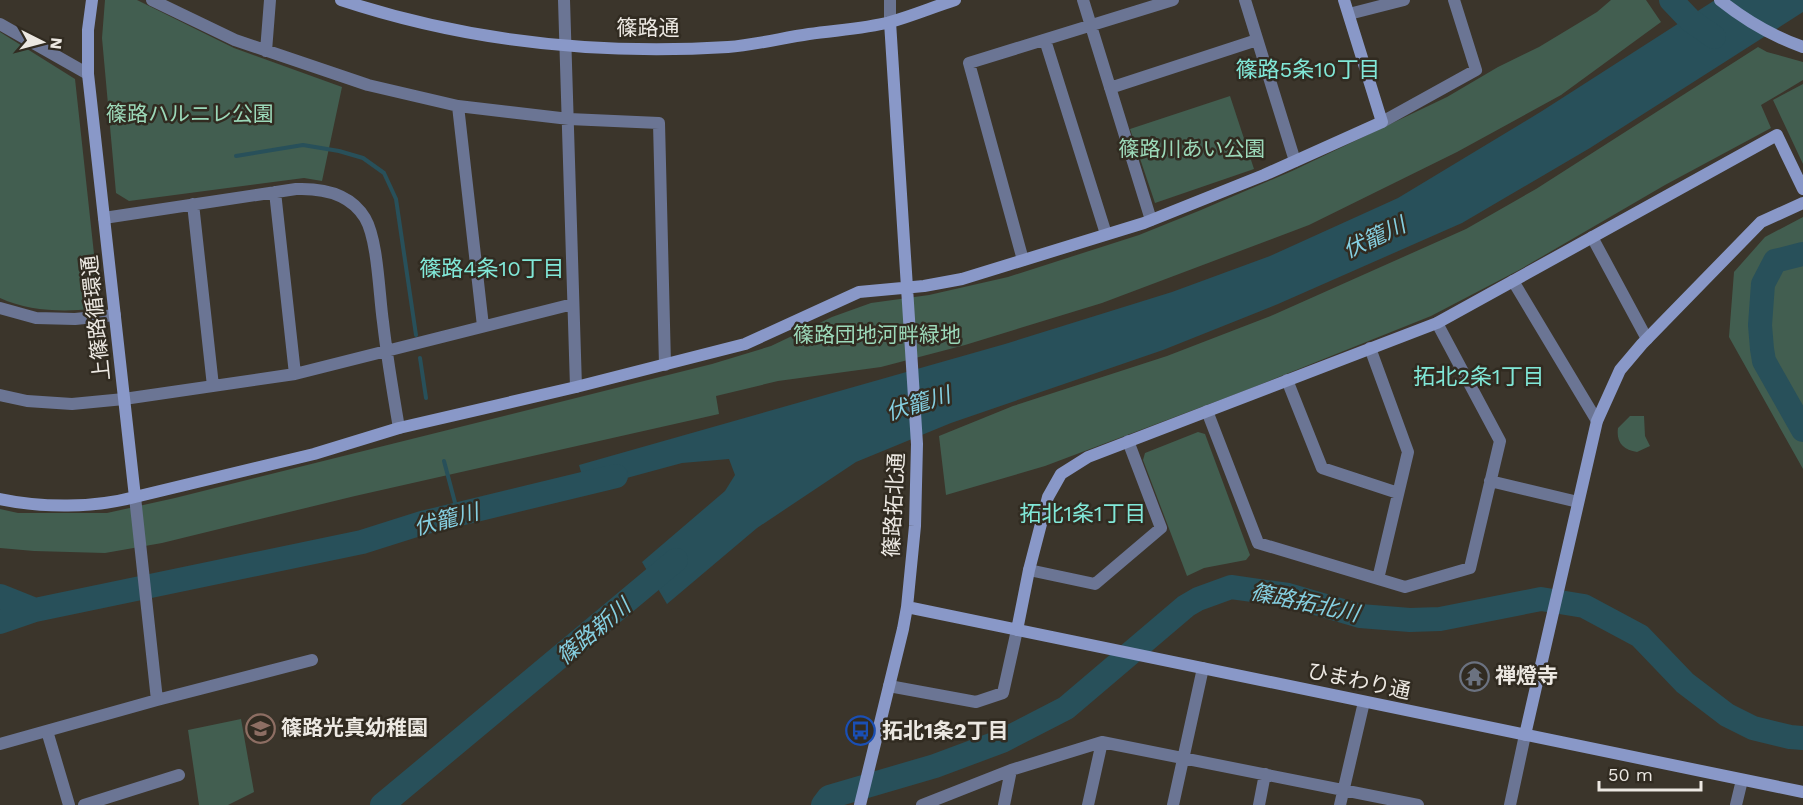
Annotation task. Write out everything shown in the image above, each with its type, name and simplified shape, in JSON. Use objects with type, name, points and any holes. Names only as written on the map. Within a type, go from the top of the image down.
[{"type":"street","name":"上篠路循環通","points":[[92,0],[88,30],[88,74],[135,497]]},
{"type":"street","points":[[152,0],[235,40],[368,85],[458,106],[569,119],[659,123],[665,364]]},
{"type":"street","points":[[266,51],[270,0]]},
{"type":"street","name":"篠路通","points":[[341,0],[418,23],[479,34],[566,46],[667,48],[729,47],[890,22],[955,0]]},
{"type":"street","points":[[564,0],[576,387]]},
{"type":"street","points":[[890,0],[890,22]]},
{"type":"street","points":[[1083,0],[1151,220]]},
{"type":"street","points":[[1023,260],[969,63],[1173,0]]},
{"type":"street","points":[[1245,0],[1295,161]]},
{"type":"street","points":[[1344,0],[1382,122]]},
{"type":"street","points":[[1349,14],[1404,0]]},
{"type":"street","points":[[0,498],[17,502],[68,504],[118,501],[314,454],[399,428],[576,387],[745,344],[860,292],[906,288],[962,279],[1151,220],[1295,161],[1382,122],[1476,70],[1454,0]]},
{"type":"street","points":[[1720,0],[1775,36],[1803,47]]},
{"type":"street","name":"篠路拓北通","points":[[860,805],[907,607],[915,526],[917,444],[890,22]]},
{"type":"street","points":[[0,24],[88,74]]},
{"type":"street","points":[[1045,40],[1106,234]]},
{"type":"street","points":[[1110,88],[1257,40]]},
{"type":"street","points":[[458,106],[483,326]]},
{"type":"street","points":[[889,686],[976,702],[1003,693],[1029,570],[1048,497],[1061,474],[1088,457],[1437,323],[1778,135],[1803,189]]},
{"type":"street","points":[[104,218],[275,192],[318,189],[335,193],[351,204],[365,218],[373,240],[386,351],[399,428]]},
{"type":"street","points":[[275,192],[295,374]]},
{"type":"street","points":[[1510,805],[1597,421],[1620,370],[1647,339],[1761,222],[1803,203]]},
{"type":"street","points":[[193,204],[213,386]]},
{"type":"street","points":[[1592,237],[1647,339]]},
{"type":"street","points":[[1513,281],[1597,421]]},
{"type":"street","points":[[0,395],[27,401],[72,404],[124,399],[295,374],[573,304]]},
{"type":"street","points":[[0,308],[36,318],[75,319],[115,315]]},
{"type":"street","points":[[1207,411],[1258,543],[1405,587],[1470,568],[1500,441],[1437,323]]},
{"type":"street","points":[[1370,348],[1408,452],[1378,579]]},
{"type":"street","points":[[1287,380],[1322,468],[1398,493]]},
{"type":"street","points":[[1029,570],[1095,584],[1161,528],[1128,441]]},
{"type":"street","points":[[1490,481],[1578,502]]},
{"type":"street","points":[[135,497],[157,700]]},
{"type":"street","name":"ひまわり通","points":[[907,607],[1803,792]]},
{"type":"street","points":[[0,744],[312,660]]},
{"type":"street","points":[[1173,805],[1203,668]]},
{"type":"street","points":[[1340,805],[1364,702]]},
{"type":"street","points":[[47,731],[69,805]]},
{"type":"street","points":[[1088,805],[1102,742]]},
{"type":"street","points":[[922,805],[1011,770],[1102,742],[1418,805]]},
{"type":"street","points":[[1004,805],[1011,770]]},
{"type":"street","points":[[1258,805],[1265,774]]},
{"type":"street","points":[[84,805],[179,775]]},
{"type":"street","points":[[1736,805],[1742,780]]},
{"type":"green space","name":"篠路ハルニレ公園","points":[[105,0],[137,0],[234,48],[342,87],[322,181],[304,178],[129,201],[116,193],[102,38]]},
{"type":"green space","name":"篠路団地河畔緑地","points":[[1611,0],[1646,0],[1661,22],[1561,95],[1457,152],[1309,225],[1102,303],[965,345],[881,367],[778,381],[716,396],[719,414],[355,496],[162,543],[105,553],[0,548],[0,509],[18,513],[107,513],[175,498],[712,364],[771,346],[832,317],[871,303],[929,295],[1008,277],[1139,235],[1292,171],[1447,97],[1498,67],[1539,47],[1597,12]]},
{"type":"green space","points":[[0,32],[75,79],[99,300],[92,309],[45,310],[22,306],[0,298]]},
{"type":"green space","points":[[1758,47],[1767,52],[1803,62],[1803,80],[1761,105],[1771,128],[1665,185],[1519,270],[1431,316],[1249,389],[1045,466],[946,495],[939,436],[1013,406],[1167,356],[1273,315],[1466,229],[1536,189]]},
{"type":"green space","points":[[1803,84],[1803,164],[1773,100]]},
{"type":"green space","name":"篠路川あい公園","points":[[1230,96],[1254,169],[1155,203],[1130,129]]},
{"type":"green space","points":[[1803,217],[1803,469],[1729,337],[1734,272],[1765,237]]},
{"type":"green space","points":[[1630,416],[1644,416],[1645,436],[1650,446],[1637,452],[1624,447],[1618,437],[1618,428]]},
{"type":"green space","points":[[1198,432],[1205,434],[1250,555],[1246,560],[1204,568],[1187,576],[1143,460],[1145,453]]},
{"type":"green space","points":[[241,719],[254,792],[228,805],[199,805],[188,730]]},
{"type":"water","points":[[1715,0],[1803,0],[1803,12],[1590,148],[1462,223],[1278,304],[1163,350],[951,423],[856,462],[757,528],[667,604],[642,562],[725,491],[735,475],[729,459],[682,463],[586,489],[579,465],[1005,344],[1172,292],[1270,256],[1398,198],[1542,111]]},
{"type":"waterway","points":[[1671,0],[1690,20],[1714,37]]},
{"type":"waterway","points":[[236,156],[303,145],[363,158],[384,173],[396,199],[416,335]]},
{"type":"waterway","name":"篠路拓北川","points":[[1803,254],[1775,261],[1763,284],[1760,325],[1764,361],[1803,430]]},
{"type":"waterway","points":[[420,358],[426,398]]},
{"type":"waterway","points":[[444,461],[458,514]]},
{"type":"waterway","name":"伏籠川","points":[[0,622],[35,610],[362,542],[422,523],[616,476]]},
{"type":"waterway","name":"篠路新川","points":[[382,805],[676,560]]},
{"type":"waterway","name":"篠路拓北川","points":[[823,805],[829,797],[935,766],[1002,741],[1066,708],[1186,606],[1231,587],[1288,595],[1360,616],[1410,620],[1440,619],[1541,599],[1584,606],[1640,636],[1685,683],[1727,715],[1753,728],[1803,738]]},
{"type":"waterway","points":[[0,596],[35,610]]},
{"type":"place","name":"禅燈寺","points":[[1474,676]]},
{"type":"place","name":"篠路光真幼稚園","points":[[260,728]]},
{"type":"place","name":"拓北1条2丁目","points":[[861,731]]},
{"type":"district","name":"篠路5条10丁目","points":[[1308,69]]},
{"type":"district","name":"篠路4条10丁目","points":[[492,268]]},
{"type":"district","name":"拓北2条1丁目","points":[[1479,376]]},
{"type":"district","name":"拓北1条1丁目","points":[[1083,513]]}]
